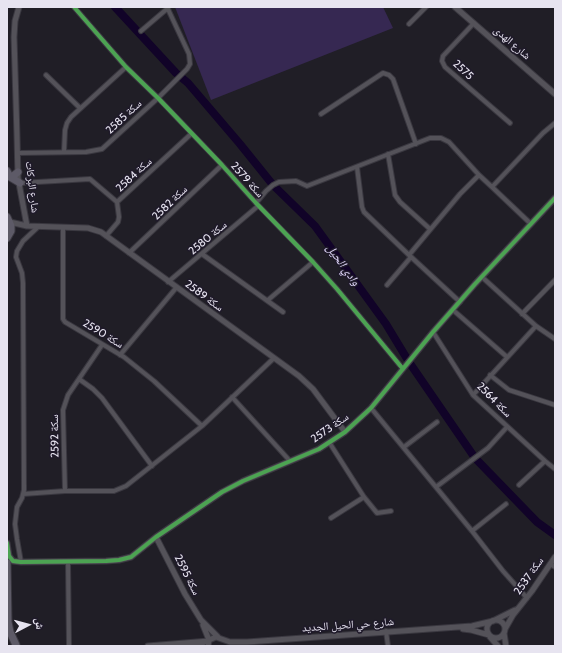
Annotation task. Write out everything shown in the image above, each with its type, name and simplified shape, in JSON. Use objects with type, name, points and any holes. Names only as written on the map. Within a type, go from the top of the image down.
[{"type":"main road","points":[[8,173],[13,176],[18,172]]},
{"type":"main road","points":[[8,173],[14,180],[20,183]]},
{"type":"main road","points":[[8,237],[11,230],[9,219]]},
{"type":"main road","points":[[7,563],[8,622],[10,632],[16,646]]},
{"type":"main road","points":[[7,641],[16,646]]},
{"type":"street","name":"شارع البركات","points":[[19,7],[15,21],[14,37],[18,172],[27,226]]},
{"type":"street","name":"سكة 2579","points":[[74,7],[126,67],[158,98],[257,205],[313,262],[403,369]]},
{"type":"street","points":[[408,24],[426,7]]},
{"type":"street","name":"شارع الهدى","points":[[455,7],[555,94]]},
{"type":"street","name":"سكة 2585","points":[[18,153],[86,152],[102,149],[158,98],[187,69],[190,64],[189,54],[168,8]]},
{"type":"street","points":[[141,31],[168,8]]},
{"type":"street","name":"2575","points":[[474,23],[443,56],[442,61],[445,67],[510,123]]},
{"type":"street","points":[[64,152],[65,130],[67,123],[80,108],[126,67]]},
{"type":"street","points":[[321,114],[382,73],[389,75],[393,78],[416,144]]},
{"type":"street","points":[[46,74],[80,108]]},
{"type":"street","points":[[492,187],[543,133],[555,123]]},
{"type":"street","name":"سكة 2584","points":[[106,236],[118,222],[119,217],[117,202],[191,134]]},
{"type":"street","name":"سكة 2580","points":[[168,282],[257,205],[266,191],[273,185],[279,182],[296,181],[307,186],[430,138],[441,138],[449,142],[479,176],[531,224]]},
{"type":"street","points":[[388,154],[395,195],[400,202],[430,229]]},
{"type":"street","name":"سكة 2582","points":[[129,253],[222,166]]},
{"type":"street","points":[[357,167],[362,207],[364,212],[460,302]]},
{"type":"street","points":[[387,285],[430,229],[460,194],[479,176]]},
{"type":"street","points":[[20,183],[90,179],[117,202]]},
{"type":"street","name":"سكة 2573","points":[[21,562],[106,560],[131,557],[156,537],[222,492],[243,481],[319,449],[345,432],[371,408],[433,332],[555,198]]},
{"type":"street","name":"سكة 2589","points":[[9,219],[27,226]]},
{"type":"street","name":"سكة 2589","points":[[8,237],[19,228],[27,226],[80,227],[94,229],[106,236],[298,376],[313,389],[345,432]]},
{"type":"street","points":[[21,562],[17,539],[16,516],[17,507],[24,494],[23,283],[22,273],[16,257],[17,252],[23,242],[39,226]]},
{"type":"street","name":"سكة 2590","points":[[63,227],[63,319],[68,324],[120,355],[154,381],[202,426]]},
{"type":"street","points":[[202,254],[283,312]]},
{"type":"street","points":[[268,300],[313,262]]},
{"type":"street","points":[[482,277],[536,326],[555,339]]},
{"type":"street","points":[[522,314],[555,280]]},
{"type":"street","points":[[120,355],[176,288]]},
{"type":"street","points":[[453,310],[507,357]]},
{"type":"street","points":[[473,395],[536,326]]},
{"type":"street","name":"سكة 2564","points":[[433,332],[473,395],[555,469]]},
{"type":"street","name":"سكة 2592","points":[[65,491],[63,410],[68,395],[102,344]]},
{"type":"street","points":[[24,494],[65,491],[114,491],[126,486],[202,426],[274,358]]},
{"type":"street","points":[[490,375],[509,390],[555,405]]},
{"type":"street","points":[[79,379],[93,389],[102,398],[152,466]]},
{"type":"street","points":[[232,397],[290,461]]},
{"type":"street","points":[[371,408],[503,571],[527,598]]},
{"type":"street","points":[[404,447],[436,422]]},
{"type":"street","points":[[436,487],[488,448],[507,427]]},
{"type":"street","points":[[329,442],[364,497],[377,513],[391,511]]},
{"type":"street","points":[[519,485],[545,461]]},
{"type":"street","points":[[331,518],[364,497]]},
{"type":"street","points":[[472,531],[506,504]]},
{"type":"street","name":"سكة 2595","points":[[156,537],[184,594],[201,620],[209,642]]},
{"type":"street","points":[[7,543],[9,556],[13,561],[21,562]]},
{"type":"street","name":"سكة 2537","points":[[519,607],[527,598],[555,557]]},
{"type":"street","points":[[68,561],[69,646]]},
{"type":"street","points":[[7,577],[9,568],[16,563],[21,562]]},
{"type":"street","points":[[550,564],[555,567]]},
{"type":"street","points":[[450,628],[472,626],[493,620],[508,614],[519,607]]},
{"type":"street","points":[[450,628],[472,630],[497,638],[504,631],[519,607]]},
{"type":"street","name":"سكة 2595","points":[[201,620],[219,638],[224,646]]},
{"type":"street","points":[[493,620],[501,622],[506,646]]},
{"type":"street","points":[[493,620],[487,625],[486,630],[494,643],[498,646]]},
{"type":"street","name":"شارع حي الحيل الجديد","points":[[219,638],[230,642],[247,642],[450,628]]},
{"type":"street","points":[[199,641],[204,638],[206,632]]},
{"type":"street","points":[[386,632],[388,646]]},
{"type":"street","points":[[148,646],[199,641],[209,642],[213,638],[219,638]]},
{"type":"street","points":[[191,642],[203,646]]},
{"type":"street","name":"شارع حي الحيل الجديد","points":[[237,646],[247,642]]},
{"type":"shaded area","points":[[175,7],[383,7],[393,28],[211,100]]},
{"type":"waterway","name":"وادي الحيل","points":[[115,7],[176,73],[188,83],[273,185],[315,226],[386,324],[409,362],[475,458],[537,522],[555,535]]},
{"type":"cycle path","points":[[74,7],[126,67],[158,98],[313,262],[403,369]]},
{"type":"cycle path","points":[[7,543],[9,556],[13,561],[21,562],[106,561],[131,557],[156,537],[222,492],[243,481],[319,449],[345,432],[371,408],[433,332],[475,284],[555,198]]}]
